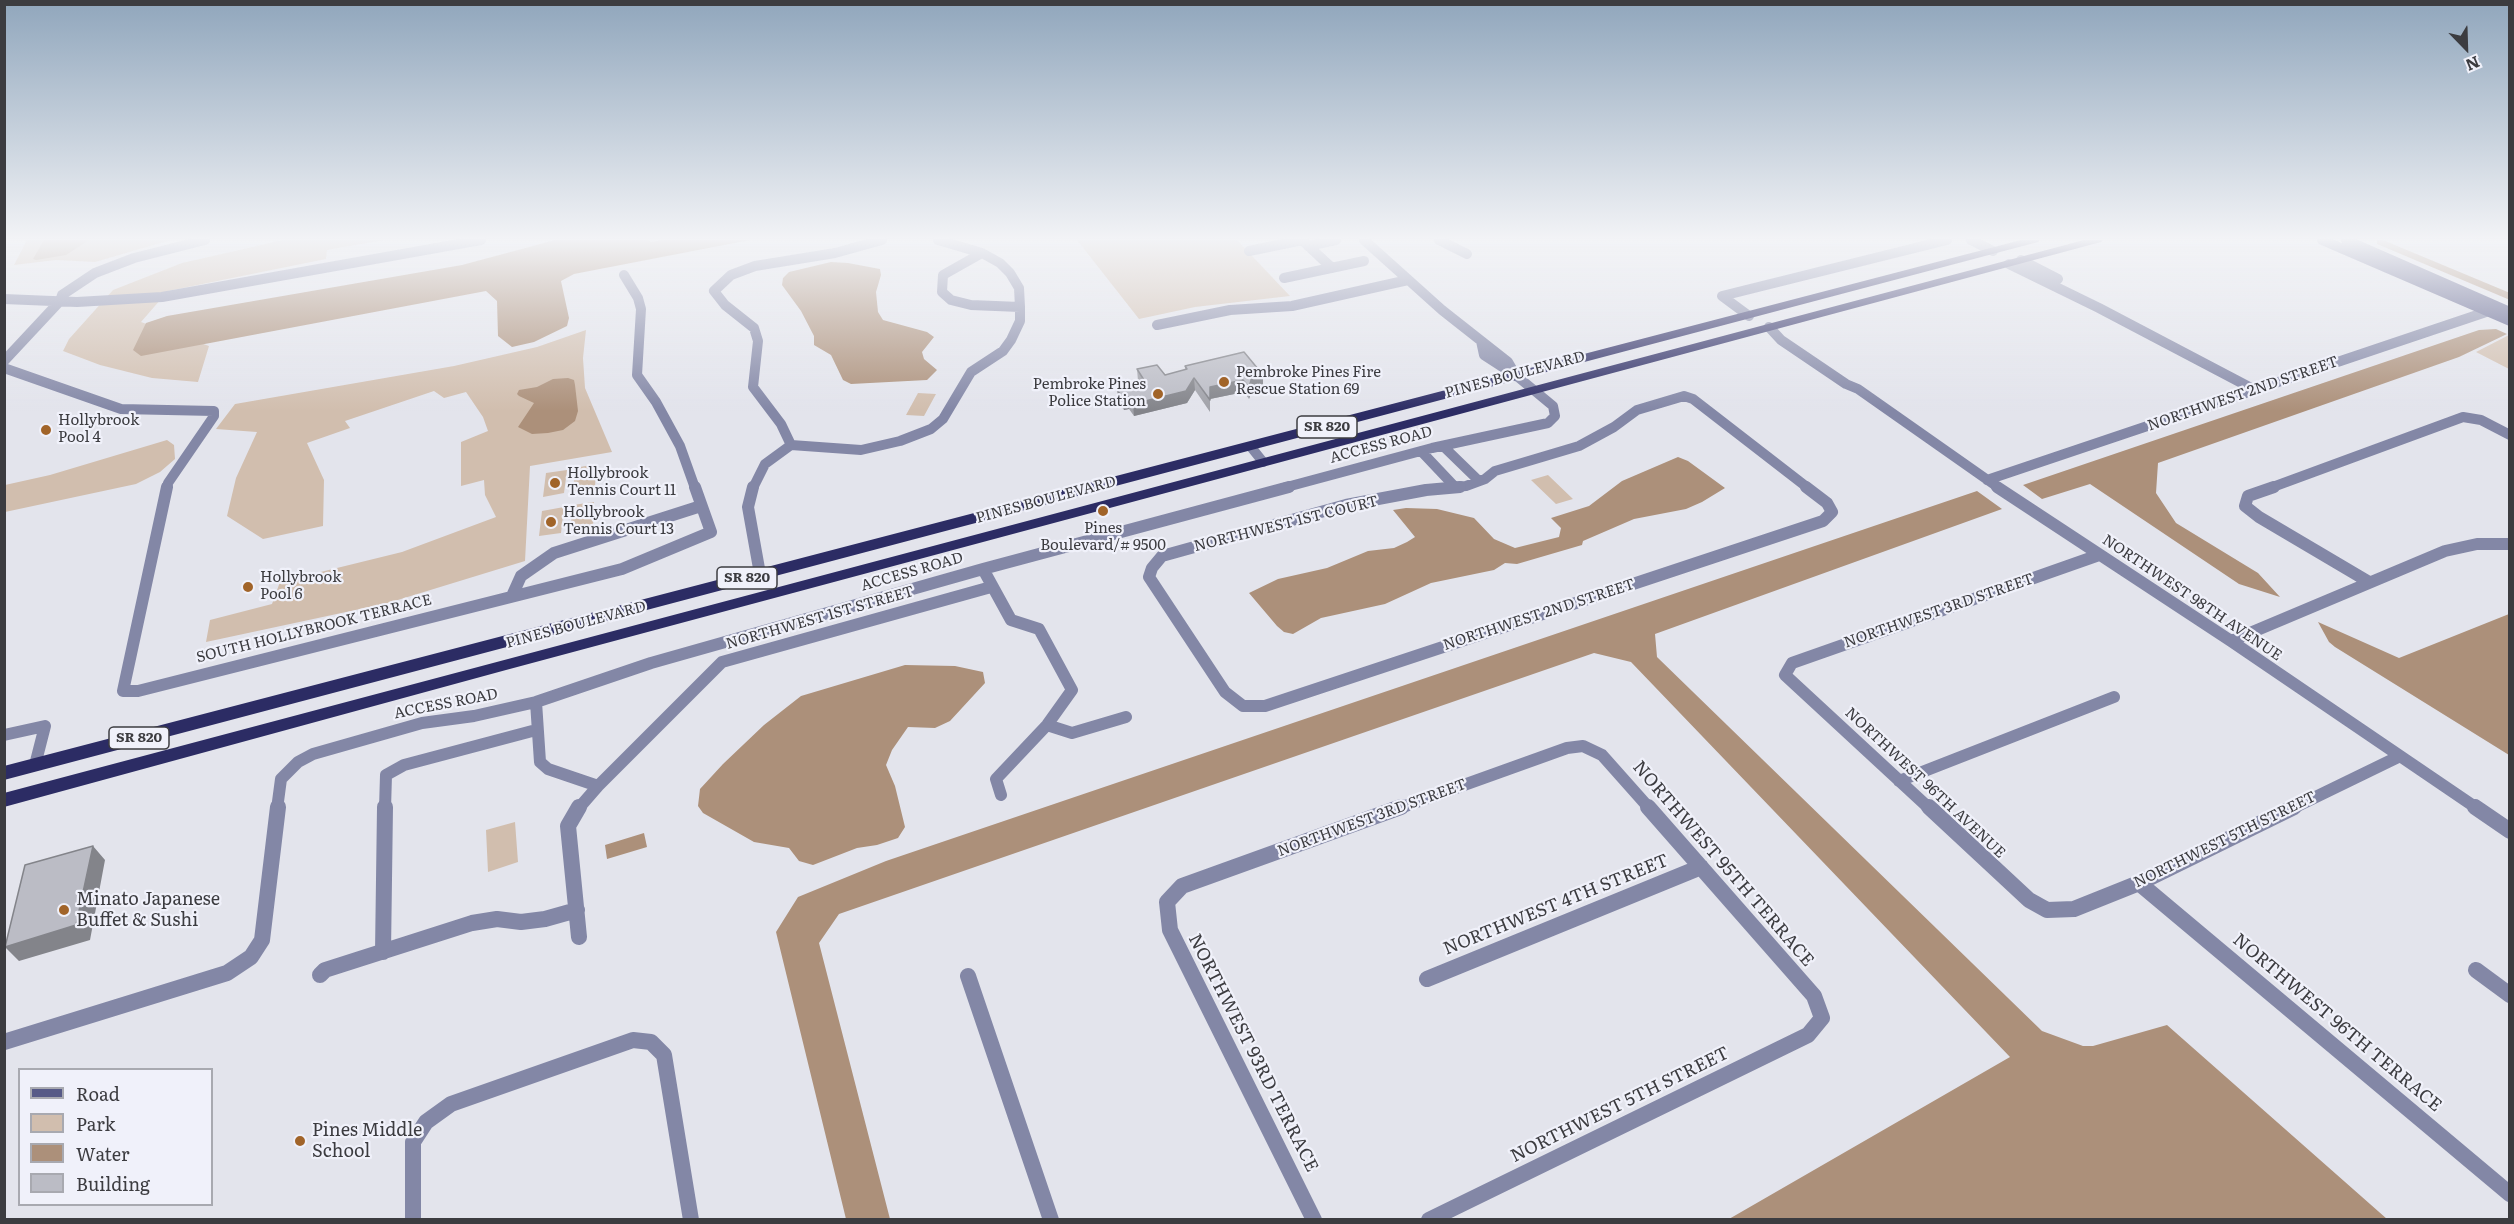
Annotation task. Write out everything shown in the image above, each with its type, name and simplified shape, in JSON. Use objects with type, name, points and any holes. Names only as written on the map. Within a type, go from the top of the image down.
[{"type":"highway","name":"PINES BOULEVARD","points":[[4,773],[1819,297]]},
{"type":"highway","points":[[1773,326],[1767,323],[1780,315],[1847,297]]},
{"type":"highway","name":"PINES BOULEVARD","points":[[4,800],[1883,297]]},
{"type":"highway","points":[[1658,357],[1686,343],[1746,326],[1751,321],[1749,316]]},
{"type":"highway","points":[[682,617],[753,588],[760,582],[760,574]]},
{"type":"highway","points":[[161,758],[182,740],[203,731],[422,673],[440,667],[457,654]]},
{"type":"main road","points":[[2453,297],[2510,321]]},
{"type":"main road","points":[[2476,297],[2510,312]]},
{"type":"street","points":[[4,361],[61,297]]},
{"type":"street","points":[[4,299],[122,301],[161,297]]},
{"type":"street","name":"SOUTH HOLLYBROOK TERRACE","points":[[4,368],[121,409],[214,411],[214,416],[168,483],[123,692],[138,691],[622,569],[711,532],[680,446],[656,402],[637,375],[641,309],[637,297]]},
{"type":"street","points":[[719,297],[725,305],[754,328],[758,341],[753,387],[782,424],[790,445]]},
{"type":"street","points":[[948,297],[971,305],[1020,307]]},
{"type":"street","points":[[760,574],[748,507],[754,482],[765,464],[790,445],[861,450],[900,441],[931,429],[943,419],[971,372],[1003,351],[1011,340],[1020,321],[1019,297]]},
{"type":"street","points":[[1157,325],[1230,310],[1292,306],[1332,297]]},
{"type":"street","points":[[1428,297],[1481,341],[1484,355],[1518,377],[1534,391]]},
{"type":"street","points":[[1724,297],[1749,316]]},
{"type":"street","points":[[2078,297],[2255,390]]},
{"type":"street","name":"NORTHWEST 2ND STREET","points":[[1988,480],[2499,307]]},
{"type":"street","name":"NORTHWEST 98TH AVENUE","points":[[1773,326],[1781,340],[1846,384],[1858,389],[1988,480],[2231,641],[2398,757],[2510,831]]},
{"type":"street","name":"ACCESS ROAD","points":[[4,1042],[227,973],[251,957],[262,940],[281,779],[291,768],[313,754],[422,723],[474,716],[536,702],[651,663],[983,569],[1420,451],[1548,423],[1556,411],[1534,391]]},
{"type":"street","name":"NORTHWEST 1ST COURT","points":[[1243,706],[1225,692],[1149,577],[1155,561],[1162,556],[1346,505],[1426,489],[1456,488],[1479,481],[1495,471],[1579,446],[1614,427],[1637,410],[1684,396],[1693,399],[1827,503],[1832,512]]},
{"type":"street","points":[[2369,582],[2259,517],[2245,506],[2248,496],[2463,417],[2481,420],[2510,435]]},
{"type":"street","points":[[1443,446],[1479,481]]},
{"type":"street","points":[[1251,447],[1263,462]]},
{"type":"street","points":[[1420,451],[1456,488]]},
{"type":"street","points":[[512,597],[521,576],[554,553],[701,506]]},
{"type":"street","name":"NORTHWEST 2ND STREET","points":[[1243,706],[1265,706],[1823,521],[1832,512]]},
{"type":"street","points":[[2231,641],[2445,551],[2477,544],[2510,544]]},
{"type":"street","name":"NORTHWEST 3RD STREET","points":[[1785,675],[1792,663],[2099,555]]},
{"type":"street","points":[[983,569],[1011,620],[1039,629],[1072,690],[1047,725],[996,779],[1000,795]]},
{"type":"street","name":"NORTHWEST 1ST STREET","points":[[579,937],[568,826],[574,813],[722,662],[991,587]]},
{"type":"street","name":"NORTHWEST 96TH AVENUE","points":[[1785,675],[2029,900],[2047,910]]},
{"type":"street","points":[[1899,781],[2114,697]]},
{"type":"street","points":[[536,702],[536,730],[540,762],[548,769],[598,786]]},
{"type":"street","points":[[1047,725],[1072,733],[1126,717]]},
{"type":"street","points":[[4,735],[45,726],[35,765]]},
{"type":"street","points":[[383,952],[386,775],[404,765],[536,730]]},
{"type":"street","name":"NORTHWEST 3RD STREET","points":[[1167,902],[1182,886],[1566,748],[1583,746]]},
{"type":"street","name":"NORTHWEST 95TH TERRACE","points":[[1583,746],[1602,755],[1701,867],[1814,996],[1822,1018]]},
{"type":"street","name":"NORTHWEST 5TH STREET","points":[[2047,910],[2074,909],[2139,882],[2398,757]]},
{"type":"street","name":"NORTHWEST 4TH STREET","points":[[1427,980],[1701,867]]},
{"type":"street","name":"NORTHWEST 96TH TERRACE","points":[[2139,882],[2510,1194]]},
{"type":"street","name":"NORTHWEST 93RD TERRACE","points":[[1167,902],[1170,930],[1314,1220]]},
{"type":"street","points":[[320,975],[325,970],[472,923],[497,919],[521,922],[545,919],[577,910]]},
{"type":"street","points":[[2476,970],[2510,995]]},
{"type":"street","points":[[968,976],[1051,1220]]},
{"type":"street","name":"NORTHWEST 5TH STREET","points":[[1429,1220],[1809,1035],[1822,1018]]},
{"type":"street","points":[[413,1220],[414,1142],[426,1122],[451,1104],[633,1040],[651,1042],[664,1055],[691,1220]]},
{"type":"green space","points":[[107,297],[163,297],[141,322],[209,346],[198,382],[152,378],[100,365],[63,351],[69,339]]},
{"type":"green space","points":[[1122,297],[1280,297],[1195,307],[1139,319]]},
{"type":"green space","points":[[586,330],[583,358],[585,388],[612,452],[530,466],[525,561],[388,603],[206,642],[210,620],[272,604],[280,582],[402,552],[496,517],[485,495],[484,480],[461,486],[461,442],[488,431],[483,417],[466,392],[444,398],[434,391],[345,421],[350,428],[307,443],[324,480],[323,526],[263,539],[227,516],[236,478],[257,432],[216,429],[235,404],[454,366],[537,347]]},
{"type":"green space","points":[[2509,335],[2509,369],[2476,352]]},
{"type":"green space","points":[[918,393],[936,394],[924,416],[906,415]]},
{"type":"green space","points":[[167,440],[174,445],[175,459],[160,472],[136,484],[5,512],[5,485],[50,475]]},
{"type":"green space","points":[[596,464],[595,488],[573,492],[575,468]]},
{"type":"green space","name":"Hollybrook Tennis Court 11","points":[[567,470],[564,493],[543,497],[546,473]]},
{"type":"green space","points":[[1548,475],[1573,499],[1556,504],[1531,480]]},
{"type":"green space","points":[[594,502],[593,527],[570,531],[573,505]]},
{"type":"green space","name":"Hollybrook Tennis Court 13","points":[[564,507],[561,533],[539,536],[542,511]]},
{"type":"green space","points":[[515,822],[518,862],[488,872],[486,830]]},
{"type":"water","points":[[276,297],[454,297],[141,356],[133,350],[146,323],[167,316]]},
{"type":"water","points":[[493,297],[564,297],[569,318],[567,326],[534,342],[512,347],[498,336],[497,301]]},
{"type":"water","points":[[791,297],[877,297],[878,312],[883,320],[927,332],[934,337],[922,352],[924,359],[937,370],[927,380],[851,384],[843,380],[831,355],[814,345],[814,336]]},
{"type":"water","points":[[2496,329],[2507,334],[2459,357],[2158,463],[2156,493],[2176,523],[2258,573],[2280,597],[2239,584],[2090,484],[2042,499],[2023,485],[2479,330]]},
{"type":"water","points":[[553,379],[574,380],[575,385],[578,411],[575,421],[563,430],[548,433],[532,434],[518,427],[534,403],[519,396],[517,394],[519,390],[537,387]]},
{"type":"water","points":[[1678,457],[1688,461],[1725,488],[1686,509],[1634,519],[1583,541],[1582,545],[1517,564],[1505,563],[1494,570],[1431,583],[1385,604],[1321,618],[1293,634],[1284,632],[1277,626],[1249,593],[1278,579],[1327,568],[1368,551],[1394,548],[1415,537],[1393,510],[1437,509],[1474,518],[1494,539],[1515,548],[1559,537],[1561,528],[1551,518],[1589,506],[1622,481]]},
{"type":"water","points":[[1977,491],[2002,509],[1655,634],[1657,657],[2042,1031],[2083,1046],[2093,1046],[2167,1025],[2387,1219],[1729,1219],[2010,1057],[1631,662],[1594,653],[839,914],[819,943],[890,1219],[846,1219],[776,932],[798,897],[886,861]]},
{"type":"water","points":[[2509,614],[2509,755],[2335,647],[2329,642],[2318,622],[2399,658]]},
{"type":"water","points":[[905,665],[955,666],[983,672],[985,683],[950,721],[935,728],[908,727],[892,750],[886,765],[895,786],[905,827],[898,838],[877,845],[857,848],[813,865],[799,861],[789,848],[754,842],[703,813],[698,806],[700,789],[723,764],[764,725],[801,696]]},
{"type":"water","points":[[644,833],[647,847],[607,859],[605,845]]},
{"type":"building","points":[[1244,352],[1263,375],[1252,377],[1249,387],[1243,380],[1210,387],[1210,400],[1194,378],[1186,391],[1133,404],[1129,397],[1123,398],[1117,390],[1121,385],[1144,380],[1137,369],[1157,365],[1165,375],[1187,369],[1185,366]]},
{"type":"building","points":[[93,846],[76,925],[5,947],[25,865]]},
{"type":"place","name":"Pembroke Pines Fire Rescue Station 69","points":[[1224,382]]},
{"type":"place","name":"Pembroke Pines Police Station","points":[[1158,394]]},
{"type":"place","name":"Hollybrook Pool 4","points":[[46,430]]},
{"type":"place","name":"Hollybrook Tennis Court 11","points":[[555,483]]},
{"type":"place","name":"Pines Boulevard/# 9500","points":[[1103,511]]},
{"type":"place","name":"Hollybrook Tennis Court 13","points":[[551,522]]},
{"type":"place","name":"Hollybrook Pool 6","points":[[248,587]]},
{"type":"place","name":"Minato Japanese Buffet & Sushi","points":[[64,910]]},
{"type":"place","name":"Pines Middle School","points":[[300,1141]]}]
